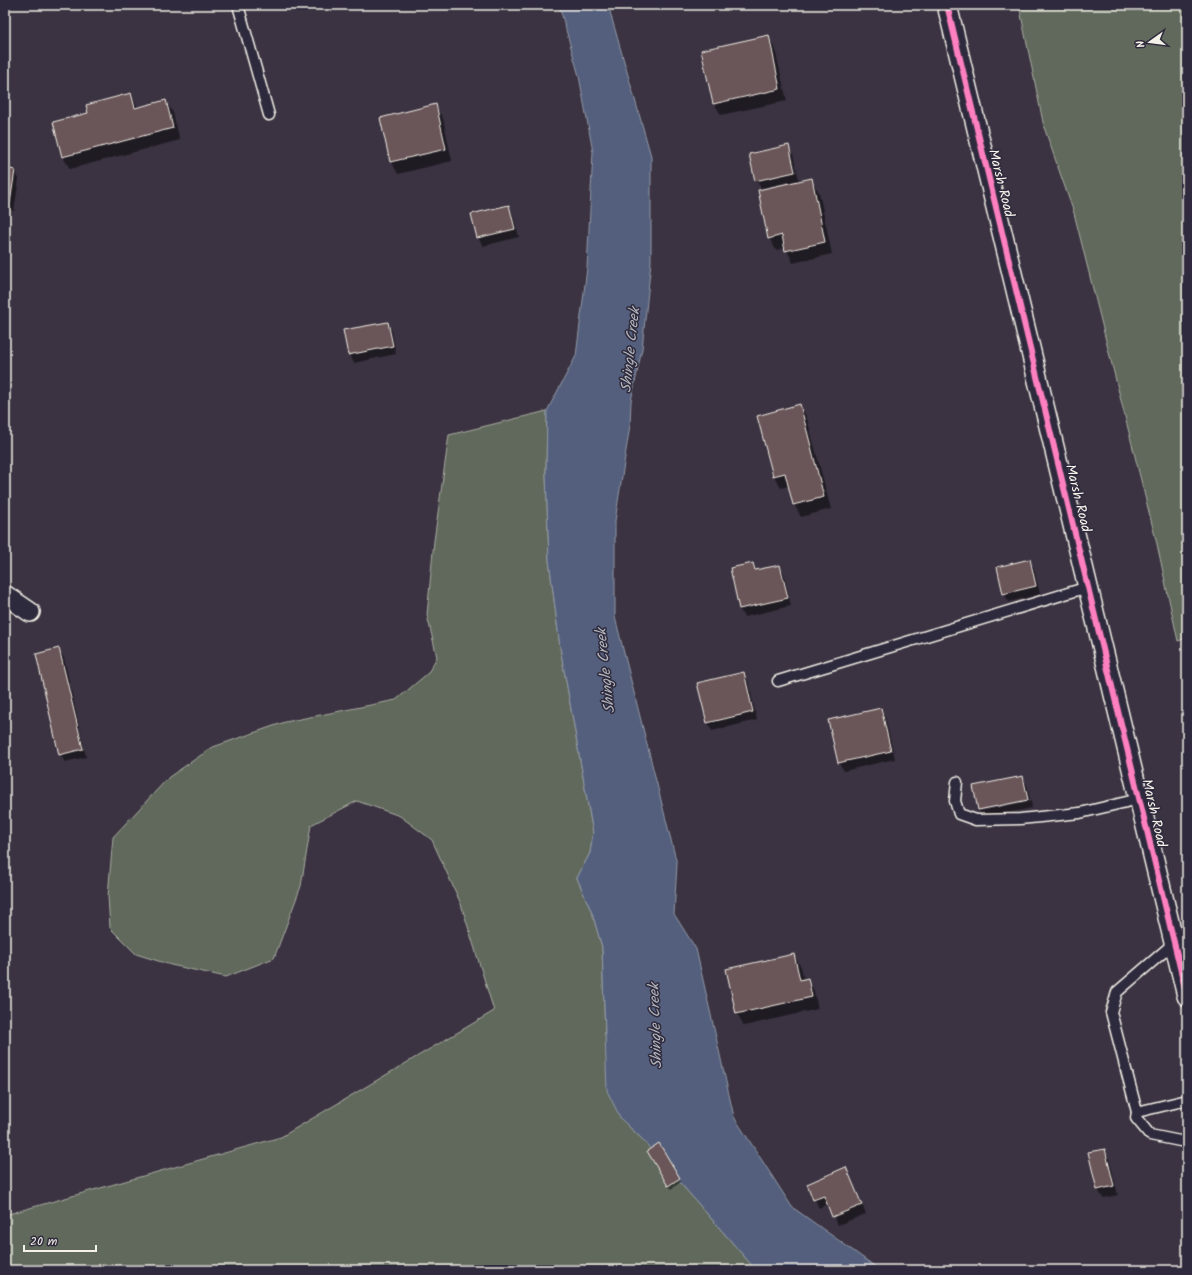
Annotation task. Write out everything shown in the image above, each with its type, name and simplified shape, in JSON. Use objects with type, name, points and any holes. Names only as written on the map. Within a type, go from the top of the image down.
[{"type":"street","name":"Marsh Road","points":[[947,5],[1187,996]]},
{"type":"street","points":[[5,595],[30,612]]},
{"type":"lane","points":[[238,5],[269,115]]},
{"type":"lane","points":[[778,681],[1088,587]]},
{"type":"lane","points":[[957,782],[955,801],[959,814],[976,820],[1020,819],[1080,813],[1139,799]]},
{"type":"lane","points":[[1174,943],[1117,992],[1111,1012],[1137,1112],[1136,1118],[1150,1135],[1180,1141],[1187,1140]]},
{"type":"lane","points":[[1137,1112],[1187,1100]]},
{"type":"green space","points":[[1019,5],[1187,5],[1187,638],[1178,641],[1157,544],[1074,213],[1044,127]]},
{"type":"green space","points":[[547,411],[546,473],[549,560],[560,647],[593,833],[590,853],[577,878],[592,913],[602,947],[605,1035],[621,1119],[642,1139],[756,1270],[5,1270],[5,1215],[281,1137],[494,1011],[461,904],[432,840],[400,816],[357,801],[311,825],[301,886],[274,958],[226,977],[171,965],[136,954],[110,928],[108,896],[113,837],[169,777],[213,747],[285,722],[396,700],[428,673],[437,657],[427,615],[434,541],[449,435]]},
{"type":"water","name":"Shingle Creek","points":[[559,5],[608,5],[651,156],[651,262],[642,349],[631,401],[630,425],[615,521],[615,617],[677,864],[674,914],[696,949],[734,1117],[792,1207],[880,1270],[756,1270],[642,1139],[621,1119],[607,1091],[602,947],[592,913],[577,878],[590,853],[593,833],[560,647],[549,560],[546,473],[547,411],[576,356],[587,268],[593,152],[579,76]]},
{"type":"building","points":[[769,35],[780,89],[713,104],[701,50]]},
{"type":"building","points":[[131,93],[135,108],[166,100],[173,128],[62,157],[53,122],[88,113],[86,105]]},
{"type":"building","points":[[436,104],[446,149],[390,162],[380,118]]},
{"type":"building","points":[[789,145],[795,172],[755,181],[749,154]]},
{"type":"building","points":[[5,168],[15,170],[10,203],[5,202]]},
{"type":"building","points":[[812,178],[825,242],[785,251],[782,235],[768,239],[758,190]]},
{"type":"building","points":[[509,205],[515,229],[477,238],[471,214]]},
{"type":"building","points":[[388,322],[393,346],[348,355],[343,330]]},
{"type":"building","points":[[800,404],[824,497],[793,505],[785,473],[773,476],[757,416]]},
{"type":"building","points":[[1030,559],[1036,586],[1003,594],[997,567]]},
{"type":"building","points":[[753,563],[755,570],[780,565],[788,598],[739,609],[730,568]]},
{"type":"building","points":[[59,648],[83,749],[59,755],[36,654]]},
{"type":"building","points":[[744,672],[753,712],[707,723],[697,683]]},
{"type":"building","points":[[881,708],[891,751],[838,763],[828,720]]},
{"type":"building","points":[[1023,776],[1028,800],[978,810],[973,786]]},
{"type":"building","points":[[794,954],[800,980],[808,978],[812,997],[736,1014],[726,969]]},
{"type":"building","points":[[659,1143],[680,1178],[668,1186],[647,1151]]},
{"type":"building","points":[[1105,1149],[1114,1186],[1097,1190],[1088,1152]]},
{"type":"building","points":[[846,1167],[862,1205],[832,1217],[824,1196],[813,1200],[807,1184]]},
{"type":"cycle path","points":[[947,5],[1187,996]]}]
